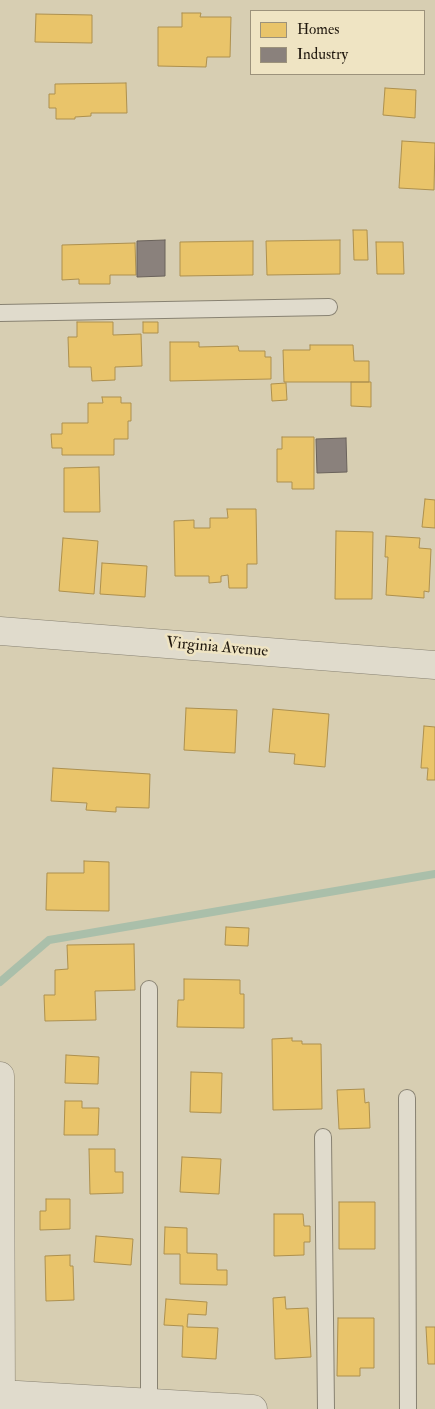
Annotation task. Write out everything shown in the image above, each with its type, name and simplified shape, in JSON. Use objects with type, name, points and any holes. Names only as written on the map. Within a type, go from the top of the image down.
[{"type":"street","name":"Virginia Avenue","points":[[0,631],[435,666]]},
{"type":"street","points":[[0,1076],[1,1399],[149,1403],[253,1409]]},
{"type":"lane","points":[[0,313],[329,307]]},
{"type":"lane","points":[[149,989],[149,1403]]},
{"type":"lane","points":[[407,1098],[408,1409]]},
{"type":"lane","points":[[323,1137],[326,1409]]},
{"type":"building: Homes","points":[[182,13],[201,13],[200,17],[231,17],[230,57],[207,57],[206,67],[158,66],[158,27],[182,27]]},
{"type":"building: Homes","points":[[36,14],[92,15],[92,43],[35,42]]},
{"type":"building: Homes","points":[[126,83],[127,113],[91,113],[91,116],[75,117],[75,119],[56,119],[56,108],[49,108],[49,94],[55,94],[55,84]]},
{"type":"building: Homes","points":[[385,88],[416,90],[415,118],[383,115]]},
{"type":"building: Homes","points":[[402,141],[435,143],[434,190],[399,188]]},
{"type":"building: Homes","points":[[353,230],[367,230],[368,260],[354,260]]},
{"type":"building: Homes","points":[[340,240],[340,274],[267,275],[266,241]]},
{"type":"building: Homes","points":[[253,241],[253,275],[180,276],[180,242]]},
{"type":"building: Homes","points":[[376,242],[403,242],[404,274],[377,274]]},
{"type":"building: Homes","points":[[135,243],[136,275],[110,275],[110,284],[79,284],[79,279],[62,280],[62,245]]},
{"type":"building: Homes","points":[[77,322],[113,322],[113,335],[141,334],[142,366],[115,367],[115,380],[92,381],[91,367],[69,367],[68,337],[77,337]]},
{"type":"building: Homes","points":[[143,322],[158,322],[158,333],[143,333]]},
{"type":"building: Homes","points":[[170,342],[199,342],[199,347],[238,346],[239,351],[265,351],[265,357],[271,357],[271,379],[170,381]]},
{"type":"building: Homes","points":[[310,345],[353,345],[354,361],[369,361],[369,382],[284,382],[283,350],[310,350]]},
{"type":"building: Homes","points":[[351,382],[371,382],[371,407],[351,406]]},
{"type":"building: Homes","points":[[286,383],[287,400],[272,401],[271,384]]},
{"type":"building: Homes","points":[[102,397],[121,397],[121,403],[131,403],[128,439],[114,439],[114,455],[62,455],[62,448],[52,448],[51,434],[62,434],[62,423],[88,423],[88,403],[103,403]]},
{"type":"building: Homes","points":[[282,437],[314,437],[314,489],[292,489],[292,482],[277,482],[277,449],[282,449]]},
{"type":"building: Homes","points":[[99,467],[100,512],[64,512],[64,468]]},
{"type":"building: Homes","points":[[425,499],[435,500],[435,528],[422,527]]},
{"type":"building: Homes","points":[[227,509],[256,509],[257,564],[247,564],[247,588],[229,588],[228,575],[221,576],[221,582],[209,583],[209,576],[175,576],[174,521],[194,520],[194,528],[210,528],[210,518],[228,518]]},
{"type":"building: Homes","points":[[336,531],[373,532],[372,599],[335,599]]},
{"type":"building: Homes","points":[[386,536],[420,538],[419,548],[431,549],[429,592],[424,591],[424,598],[386,595],[388,557],[385,557]]},
{"type":"building: Homes","points":[[63,538],[98,541],[94,594],[59,591]]},
{"type":"building: Homes","points":[[102,563],[147,566],[145,597],[100,594]]},
{"type":"building: Homes","points":[[186,708],[237,710],[235,753],[184,750]]},
{"type":"building: Homes","points":[[273,709],[329,714],[325,767],[294,764],[295,754],[269,752]]},
{"type":"building: Homes","points":[[424,726],[435,727],[435,780],[427,780],[428,768],[421,768]]},
{"type":"building: Homes","points":[[53,768],[150,774],[149,808],[116,807],[116,812],[86,810],[87,803],[51,801]]},
{"type":"building: Homes","points":[[84,861],[109,862],[109,911],[46,910],[47,873],[84,873]]},
{"type":"building: Homes","points":[[226,927],[249,928],[248,946],[225,945]]},
{"type":"building: Homes","points":[[134,944],[135,990],[95,991],[96,1020],[45,1021],[44,995],[55,995],[55,970],[68,969],[67,945]]},
{"type":"building: Homes","points":[[184,979],[240,980],[240,994],[244,994],[244,1028],[177,1027],[178,1000],[184,1000]]},
{"type":"building: Homes","points":[[292,1038],[292,1041],[302,1041],[302,1044],[321,1044],[322,1109],[273,1110],[272,1039]]},
{"type":"building: Homes","points":[[66,1055],[99,1057],[98,1084],[65,1083]]},
{"type":"building: Homes","points":[[191,1072],[222,1073],[221,1113],[190,1112]]},
{"type":"building: Homes","points":[[364,1089],[365,1103],[369,1102],[370,1128],[339,1129],[337,1090]]},
{"type":"building: Homes","points":[[65,1101],[82,1101],[82,1108],[99,1108],[98,1135],[64,1135]]},
{"type":"building: Homes","points":[[89,1149],[115,1149],[115,1172],[123,1172],[123,1193],[90,1194]]},
{"type":"building: Homes","points":[[182,1157],[221,1159],[219,1194],[180,1192]]},
{"type":"building: Homes","points":[[46,1199],[70,1199],[70,1229],[40,1230],[40,1211],[46,1211]]},
{"type":"building: Homes","points":[[339,1202],[375,1202],[375,1249],[339,1249]]},
{"type":"building: Homes","points":[[274,1214],[303,1214],[304,1226],[310,1226],[310,1242],[304,1242],[304,1255],[274,1256]]},
{"type":"building: Homes","points":[[165,1227],[187,1228],[187,1253],[217,1254],[217,1270],[227,1270],[227,1285],[180,1284],[180,1254],[164,1254]]},
{"type":"building: Homes","points":[[96,1236],[133,1239],[131,1265],[94,1262]]},
{"type":"building: Homes","points":[[70,1255],[70,1266],[73,1266],[74,1300],[46,1301],[45,1256]]},
{"type":"building: Homes","points":[[285,1297],[286,1309],[308,1308],[311,1357],[275,1359],[273,1298]]},
{"type":"building: Homes","points":[[166,1299],[207,1302],[206,1315],[188,1314],[187,1327],[218,1328],[216,1359],[182,1357],[183,1326],[164,1325]]},
{"type":"building: Homes","points":[[338,1318],[374,1318],[374,1368],[360,1368],[360,1376],[337,1376]]},
{"type":"building: Homes","points":[[426,1327],[435,1327],[435,1364],[428,1364]]},
{"type":"building: Industry","points":[[165,240],[165,276],[137,277],[137,241]]},
{"type":"building: Industry","points":[[346,438],[347,472],[317,473],[316,439]]},
{"type":"waterway","points":[[0,982],[49,940],[435,874]]}]
